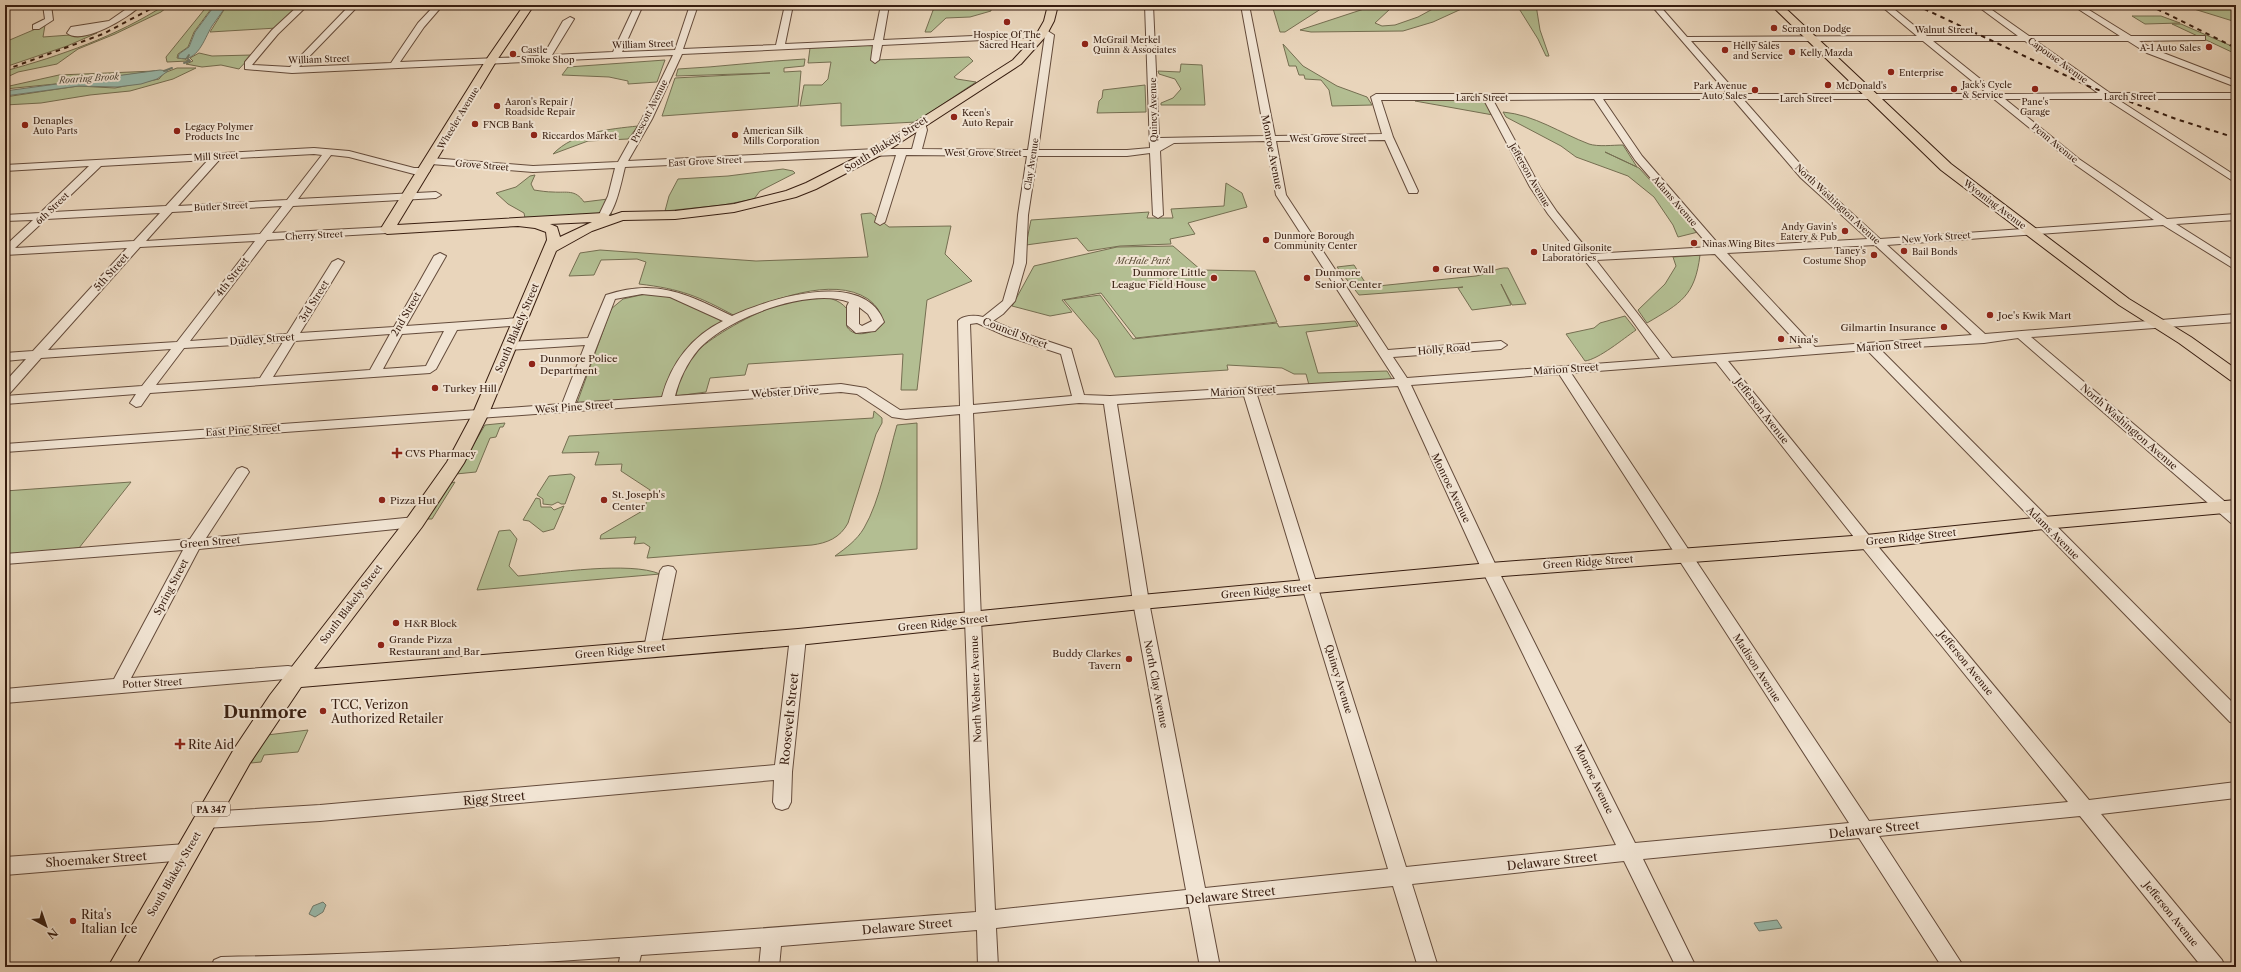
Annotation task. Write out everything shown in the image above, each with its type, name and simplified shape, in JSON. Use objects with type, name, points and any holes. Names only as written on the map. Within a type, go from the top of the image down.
[{"type":"main road","name":"Wheeler Avenue","points":[[387,230],[410,196],[492,61],[529,5]]},
{"type":"main road","points":[[1042,33],[1052,15],[1053,5]]},
{"type":"main road","name":"Wyoming Avenue","points":[[1776,5],[1946,167],[2155,324],[2185,340],[2236,377]]},
{"type":"main road","name":"South Blakely Street","points":[[121,967],[242,756],[278,701],[296,679],[339,619],[415,522],[455,464],[481,413],[550,249],[587,228],[622,216],[675,215],[734,208],[791,194],[835,176],[877,152],[1017,62],[1028,52],[1042,33]]},
{"type":"main road","name":"Cherry Street","points":[[387,230],[622,216]]},
{"type":"main road","points":[[517,222],[538,224],[552,230],[554,240],[550,249]]},
{"type":"main road","name":"Green Ridge Street","points":[[296,679],[652,648],[798,637],[1140,602],[1490,570],[1866,542],[2044,523],[2232,511]]},
{"type":"street","points":[[36,27],[49,20],[47,5]]},
{"type":"street","points":[[110,23],[137,5]]},
{"type":"street","name":"William Street","points":[[304,5],[275,32],[247,66],[251,68],[292,70],[547,57],[678,53],[1042,33]]},
{"type":"street","points":[[292,70],[329,30],[355,5]]},
{"type":"street","points":[[394,65],[421,25],[439,5]]},
{"type":"street","points":[[616,55],[639,5]]},
{"type":"street","name":"Prescott Avenue","points":[[603,217],[613,196],[621,165],[647,119],[678,53],[694,5]]},
{"type":"street","points":[[780,47],[790,5]]},
{"type":"street","points":[[876,60],[885,5]]},
{"type":"street","name":"Quincy Avenue","points":[[1149,5],[1153,145],[1158,215]]},
{"type":"street","name":"Monroe Avenue","points":[[1245,5],[1281,195],[1387,354],[1403,382],[1428,439],[1490,570],[1631,852],[1686,967]]},
{"type":"street","name":"North Washington Avenue","points":[[1655,5],[1737,96],[1805,176],[1984,339]]},
{"type":"street","name":"Penn Avenue","points":[[1884,5],[1998,96],[2076,161],[2164,221],[2236,267]]},
{"type":"street","name":"Capouse Avenue","points":[[1980,5],[2108,96],[2236,180]]},
{"type":"street","points":[[2076,5],[2154,53],[2236,84]]},
{"type":"street","points":[[547,57],[567,21],[570,19]]},
{"type":"street","name":"Clay Avenue","points":[[984,321],[995,315],[1008,302],[1020,263],[1023,215],[1050,35],[1042,33]]},
{"type":"street","name":"Walnut Street","points":[[1686,39],[2202,38]]},
{"type":"street","points":[[2219,96],[2236,107]]},
{"type":"street","name":"Larch Street","points":[[1388,137],[1376,98],[2236,96]]},
{"type":"street","name":"Jefferson Avenue","points":[[1487,97],[1535,187],[1553,214],[1668,361]]},
{"type":"street","name":"Adams Avenue","points":[[1598,98],[1638,158],[1719,251],[1811,350]]},
{"type":"street","points":[[916,152],[922,130],[920,123]]},
{"type":"street","points":[[1388,137],[1413,190]]},
{"type":"street","name":"West Grove Street","points":[[877,152],[1112,153],[1172,140],[1388,137]]},
{"type":"street","name":"Mill Street","points":[[5,168],[217,156],[329,152],[349,154],[414,171],[428,166]]},
{"type":"street","name":"4th Street","points":[[136,403],[329,152]]},
{"type":"street","name":"East Grove Street","points":[[533,169],[877,152]]},
{"type":"street","points":[[880,222],[902,153]]},
{"type":"street","name":"5th Street","points":[[5,390],[35,355],[217,156]]},
{"type":"street","name":"6th Street","points":[[5,252],[98,163]]},
{"type":"street","name":"Grove Street","points":[[428,166],[533,169]]},
{"type":"street","name":"Butler Street","points":[[5,218],[436,194]]},
{"type":"street","name":"New York Street","points":[[1588,257],[1877,242],[2029,230],[2236,217]]},
{"type":"street","name":"Cherry Street","points":[[5,252],[387,230]]},
{"type":"street","name":"2nd Street","points":[[374,374],[396,330],[440,256]]},
{"type":"street","name":"3rd Street","points":[[265,380],[338,262]]},
{"type":"street","points":[[568,407],[610,297],[630,290],[654,290],[692,300],[733,321]]},
{"type":"street","points":[[668,401],[672,384],[695,345],[733,321],[754,311],[802,296],[833,294],[856,301]]},
{"type":"street","name":"Marion Street","points":[[897,414],[906,415],[1079,399],[1110,400],[1403,382],[1811,350],[1872,348],[2236,318]]},
{"type":"street","name":"Council Street","points":[[966,410],[963,323],[968,319],[984,321],[1010,333],[1067,352],[1079,399]]},
{"type":"street","name":"Dudley Street","points":[[5,357],[292,336],[519,322]]},
{"type":"street","points":[[5,400],[265,380],[430,370],[452,327]]},
{"type":"street","name":"North Washington Avenue","points":[[2022,336],[2232,511]]},
{"type":"street","points":[[508,346],[593,341]]},
{"type":"street","name":"Holly Road","points":[[1387,354],[1501,345]]},
{"type":"street","name":"Adams Avenue","points":[[1872,348],[2236,717]]},
{"type":"street","name":"Jefferson Avenue","points":[[1719,357],[1866,542],[2215,967]]},
{"type":"street","name":"Madison Avenue","points":[[1562,369],[1682,555],[1954,967]]},
{"type":"street","name":"Webster Drive","points":[[668,401],[841,388],[868,394],[897,414]]},
{"type":"street","name":"Quincy Avenue","points":[[1249,391],[1428,967]]},
{"type":"street","name":"North Clay Avenue","points":[[1110,400],[1140,602],[1198,898],[1210,967]]},
{"type":"street","name":"West Pine Street","points":[[481,413],[668,401]]},
{"type":"street","name":"North Webster Avenue","points":[[966,410],[973,620],[988,967]]},
{"type":"street","name":"East Pine Street","points":[[5,448],[481,413]]},
{"type":"street","name":"Spring Street","points":[[119,685],[194,544],[242,472]]},
{"type":"street","name":"Green Street","points":[[5,560],[194,544],[415,522]]},
{"type":"street","points":[[652,648],[668,571]]},
{"type":"street","name":"Roosevelt Street","points":[[782,802],[783,772],[798,637]]},
{"type":"street","name":"Potter Street","points":[[5,696],[119,685],[288,672],[296,679]]},
{"type":"street","name":"Rigg Street","points":[[205,820],[320,813],[783,772]]},
{"type":"street","name":"Delaware Street","points":[[221,967],[349,966],[772,937],[986,920],[1400,878],[1631,852],[1864,831],[2085,808],[2236,790]]},
{"type":"street","name":"Shoemaker Street","points":[[5,866],[186,852]]},
{"type":"street","points":[[769,967],[772,937]]},
{"type":"street","points":[[628,967],[633,946]]},
{"type":"green space","points":[[165,5],[170,5],[161,12],[115,34],[78,49],[57,64],[18,72],[5,78],[5,71],[67,52],[108,36]]},
{"type":"green space","points":[[208,5],[214,5],[194,32],[188,47],[178,54],[177,58],[188,61],[167,62],[166,57]]},
{"type":"green space","points":[[227,5],[300,5],[277,28],[210,32]]},
{"type":"green space","points":[[935,5],[991,5],[991,11],[970,17],[946,18],[931,32],[925,32]]},
{"type":"green space","points":[[1272,5],[1327,5],[1285,32],[1280,32]]},
{"type":"green space","points":[[1376,5],[1388,5],[1390,9],[1375,23],[1382,26],[1395,25],[1418,17],[1440,5],[1536,5],[1540,30],[1549,56],[1546,56],[1538,39],[1518,7],[1511,6],[1468,6],[1433,22],[1403,31],[1311,32],[1300,30]]},
{"type":"green space","points":[[2181,5],[2236,5],[2236,22]]},
{"type":"green space","points":[[2132,16],[2161,16],[2180,23],[2145,24]]},
{"type":"green space","points":[[2172,24],[2181,24],[2236,48],[2236,54]]},
{"type":"green space","points":[[45,25],[43,37],[97,33],[67,46],[5,67],[5,42]]},
{"type":"green space","points":[[1283,44],[1303,66],[1337,86],[1367,97],[1372,105],[1332,106],[1329,90],[1321,80],[1305,79],[1304,75],[1299,75],[1296,66],[1289,66]]},
{"type":"green space","points":[[873,45],[872,60],[969,57],[973,61],[954,77],[957,79],[976,82],[916,122],[841,126],[841,103],[800,106],[804,85],[822,85],[828,79],[831,62],[808,63],[810,48]]},
{"type":"green space","points":[[199,53],[212,56],[252,55],[239,69],[221,65],[202,67],[186,64],[193,61],[190,58]]},
{"type":"green space","points":[[805,59],[804,66],[784,68],[784,72],[801,71],[798,106],[662,116],[675,78],[770,73],[676,76],[678,69]]},
{"type":"green space","points":[[665,60],[657,82],[628,84],[628,81],[609,77],[562,75],[568,67]]},
{"type":"green space","points":[[1181,64],[1202,65],[1205,105],[1161,105],[1161,103],[1173,98],[1181,89],[1175,79],[1159,74],[1158,71],[1180,72]]},
{"type":"green space","points":[[177,68],[196,68],[173,79],[130,91],[90,95],[41,103],[5,105],[5,97],[78,86],[115,88],[159,79],[164,73]]},
{"type":"green space","points":[[155,71],[75,82],[5,89],[5,87],[59,75]]},
{"type":"green space","points":[[1145,85],[1146,112],[1097,113],[1103,90]]},
{"type":"green space","points":[[1419,99],[1484,100],[1493,115],[1415,101]]},
{"type":"green space","points":[[1503,112],[1537,121],[1589,144],[1601,146],[1623,145],[1637,167],[1605,152],[1639,168],[1698,232],[1678,237],[1673,225],[1654,197],[1628,176],[1576,157],[1561,146],[1506,117]]},
{"type":"green space","points":[[638,126],[628,139],[588,141],[553,154],[571,141],[582,136],[604,130]]},
{"type":"green space","points":[[783,169],[793,171],[795,173],[760,191],[754,199],[723,205],[665,211],[669,196],[678,179],[728,176]]},
{"type":"green space","points":[[535,175],[531,184],[534,190],[548,192],[570,192],[577,195],[584,202],[608,199],[612,215],[525,218],[524,213],[508,204],[496,193],[516,187],[530,176]]},
{"type":"green space","points":[[1226,183],[1242,193],[1247,207],[1188,223],[1195,234],[1170,239],[1171,244],[1120,246],[1088,251],[1077,238],[1026,245],[1031,220],[1149,212],[1147,218],[1173,218],[1171,209],[1224,206]]},
{"type":"green space","points":[[871,213],[889,227],[951,226],[945,254],[972,281],[927,300],[917,390],[901,390],[903,354],[748,364],[745,375],[710,378],[706,392],[676,396],[681,375],[692,356],[704,345],[723,332],[745,319],[770,308],[794,300],[817,297],[836,300],[849,312],[847,327],[850,331],[859,334],[864,334],[882,325],[880,313],[874,304],[868,299],[853,292],[837,289],[801,293],[765,304],[735,316],[689,294],[667,288],[639,284],[646,262],[637,259],[601,260],[594,275],[569,276],[580,253],[600,250],[756,261],[868,257],[861,214]]},
{"type":"green space","name":"McHale Park","points":[[1173,246],[1201,270],[1255,271],[1277,322],[1136,338],[1101,293],[1062,300],[1072,312],[1050,316],[1012,306],[1034,266],[1117,247]]},
{"type":"green space","points":[[1700,255],[1698,269],[1694,280],[1684,297],[1669,310],[1647,323],[1638,310],[1665,284],[1676,266],[1673,257]]},
{"type":"green space","points":[[1354,265],[1368,287],[1476,276],[1508,268],[1526,304],[1512,305],[1501,284],[1511,305],[1472,310],[1458,288],[1463,287],[1359,295],[1337,267]]},
{"type":"green space","points":[[645,294],[666,296],[676,299],[723,322],[685,353],[666,383],[662,397],[577,403],[611,309],[623,299]]},
{"type":"green space","points":[[1100,295],[1133,339],[1277,323],[1279,327],[1355,321],[1358,326],[1306,332],[1318,373],[1387,371],[1393,381],[1309,385],[1306,374],[1294,374],[1282,368],[1227,365],[1228,370],[1115,377],[1098,340],[1064,300]]},
{"type":"green space","points":[[1625,316],[1636,330],[1604,353],[1585,361],[1566,334],[1594,328],[1600,323]]},
{"type":"green space","points":[[874,411],[882,418],[882,423],[876,434],[848,523],[845,528],[833,539],[812,545],[647,558],[650,547],[644,543],[634,544],[636,537],[600,539],[601,535],[644,510],[650,490],[621,471],[622,464],[595,465],[599,452],[562,453],[569,436],[873,418]]},
{"type":"green space","points":[[505,423],[503,427],[500,427],[496,437],[490,438],[476,472],[456,474],[485,425]]},
{"type":"green space","points":[[917,423],[917,549],[835,556],[855,540],[870,517],[879,492],[897,425]]},
{"type":"green space","points":[[571,474],[575,477],[565,504],[558,502],[552,505],[543,504],[543,499],[537,495],[549,476]]},
{"type":"green space","points":[[131,482],[79,548],[5,555],[5,491]]},
{"type":"green space","points":[[455,482],[432,519],[426,519],[451,483]]},
{"type":"green space","points":[[536,498],[540,499],[541,507],[551,507],[554,510],[564,506],[554,529],[543,532],[529,521],[523,520]]},
{"type":"green space","points":[[510,530],[517,539],[509,566],[518,576],[611,568],[647,570],[660,574],[477,590],[499,531]]},
{"type":"green space","points":[[308,730],[298,752],[264,755],[261,762],[251,763],[267,735]]},
{"type":"shaded area","points":[[215,5],[227,5],[212,26],[200,49],[191,57],[185,59],[178,58],[179,54],[189,47],[195,32]]},
{"type":"shaded area","points":[[160,70],[168,71],[157,79],[141,84],[117,87],[79,86],[5,96],[5,91]]},
{"type":"shaded area","points":[[323,902],[326,905],[323,912],[315,917],[309,914],[313,906]]},
{"type":"shaded area","points":[[1777,920],[1782,928],[1759,931],[1754,923]]},
{"type":"waterway","name":"Roaring Brook","points":[[184,63],[190,61],[187,58],[189,55]]},
{"type":"waterway","name":"Roaring Brook","points":[[164,71],[172,68]]},
{"type":"railway","points":[[5,70],[103,34],[158,5]]},
{"type":"railway","points":[[1916,5],[2088,86],[2176,119],[2236,138]]},
{"type":"railway","points":[[2149,5],[2236,48]]},
{"type":"place","name":"Hospice Of The Sacred Heart","points":[[1007,22]]},
{"type":"place","name":"Scranton Dodge","points":[[1774,28]]},
{"type":"place","name":"McGrail Merkel Quinn & Associates","points":[[1085,44]]},
{"type":"place","name":"A-1 Auto Sales","points":[[2209,47]]},
{"type":"place","name":"Helly Sales and Service","points":[[1725,50]]},
{"type":"place","name":"Kelly Mazda","points":[[1792,52]]},
{"type":"place","name":"Castle Smoke Shop","points":[[513,54]]},
{"type":"place","name":"Enterprise","points":[[1891,72]]},
{"type":"place","name":"McDonald's","points":[[1828,85]]},
{"type":"place","name":"Jack's Cycle & Service","points":[[1954,89]]},
{"type":"place","name":"Pane's Garage","points":[[2035,89]]},
{"type":"place","name":"Park Avenue Auto Sales","points":[[1755,90]]},
{"type":"place","name":"Aaron's Repair / Roadside Repair","points":[[497,106]]},
{"type":"place","name":"Keen's Auto Repair","points":[[954,117]]},
{"type":"place","name":"FNCB Bank","points":[[475,124]]},
{"type":"place","name":"Denaples Auto Parts","points":[[25,125]]},
{"type":"place","name":"Legacy Polymer Products Inc","points":[[177,131]]},
{"type":"place","name":"Riccardos Market","points":[[534,135]]},
{"type":"place","name":"American Silk Mills Corporation","points":[[735,135]]},
{"type":"place","name":"Andy Gavin's Eatery & Pub","points":[[1845,231]]},
{"type":"place","name":"Dunmore Borough Community Center","points":[[1266,240]]},
{"type":"place","name":"Ninas Wing Bites","points":[[1694,243]]},
{"type":"place","name":"Bail Bonds","points":[[1904,251]]},
{"type":"place","name":"United Gilsonite Laboratories","points":[[1534,252]]},
{"type":"place","name":"Taney's Costume Shop","points":[[1874,255]]},
{"type":"place","name":"Great Wall","points":[[1436,269]]},
{"type":"place","name":"Dunmore Little League Field House","points":[[1214,278]]},
{"type":"place","name":"Dunmore Senior Center","points":[[1307,278]]},
{"type":"place","name":"Joe's Kwik Mart","points":[[1990,315]]},
{"type":"place","name":"Gilmartin Insurance","points":[[1944,327]]},
{"type":"place","name":"Nina's","points":[[1781,339]]},
{"type":"place","name":"Dunmore Police Department","points":[[532,364]]},
{"type":"place","name":"Turkey Hill","points":[[435,388]]},
{"type":"place","name":"CVS Pharmacy","points":[[397,453]]},
{"type":"place","name":"Pizza Hut","points":[[382,500]]},
{"type":"place","name":"St. Joseph's Center","points":[[604,500]]},
{"type":"place","name":"H&R Block","points":[[396,623]]},
{"type":"place","name":"Grande Pizza Restaurant and Bar","points":[[381,645]]},
{"type":"place","name":"Buddy Clarkes Tavern","points":[[1129,659]]},
{"type":"place","name":"TCC, Verizon Authorized Retailer","points":[[323,711]]},
{"type":"place","name":"Rite Aid","points":[[180,744]]},
{"type":"place","name":"Rita's Italian Ice","points":[[73,921]]},
{"type":"district","name":"Dunmore","points":[[265,712]]}]
